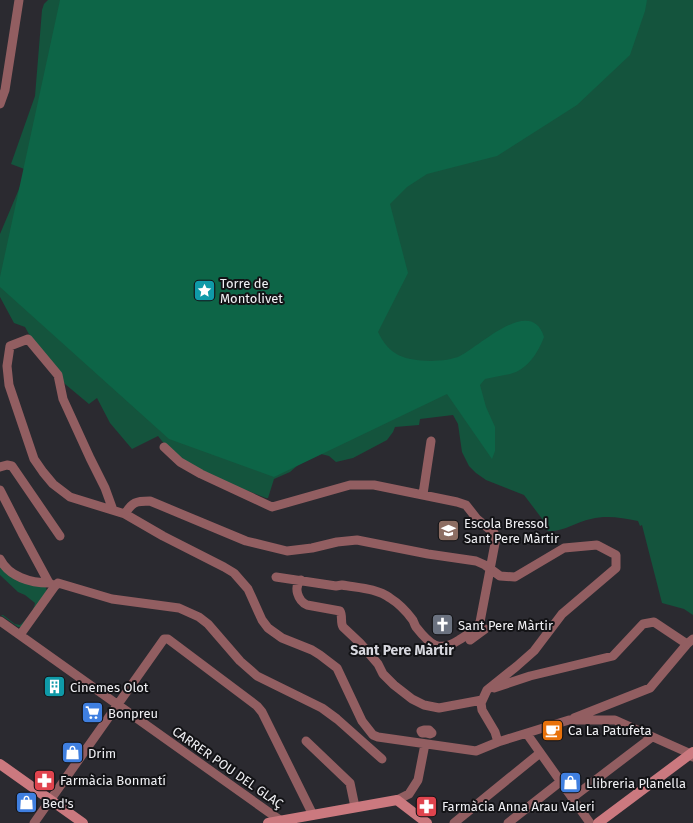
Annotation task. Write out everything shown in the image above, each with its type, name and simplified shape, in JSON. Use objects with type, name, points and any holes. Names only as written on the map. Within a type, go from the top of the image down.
[{"type":"street","points":[[0,104],[5,90],[18,0]]},
{"type":"street","points":[[113,510],[105,488],[63,399],[58,375],[28,339],[10,346],[7,376],[17,409],[34,459],[53,484],[68,496],[125,514],[163,536],[224,566],[239,578],[248,589],[262,620],[268,628],[282,638],[320,655],[337,668],[362,721],[373,734],[378,737],[476,751],[498,742],[568,720],[650,688],[690,641],[654,622],[643,624],[613,656],[530,676],[487,690]]},
{"type":"street","points":[[423,494],[431,441]]},
{"type":"street","points":[[164,447],[180,462],[201,474],[272,507],[350,485],[374,485],[423,494],[466,505],[477,519],[494,533],[496,538],[483,613],[479,624],[475,629],[452,645]]},
{"type":"street","points":[[0,467],[7,465],[12,466],[60,536]]},
{"type":"street","points":[[0,490],[22,533],[52,584]]},
{"type":"street","points":[[125,514],[130,505],[141,501],[150,501],[246,541],[287,551],[357,540],[428,554],[476,561],[485,565],[500,576],[515,577],[564,548],[597,545],[616,555],[616,568],[562,614],[534,651],[487,690],[482,700],[482,710],[495,732],[498,742]]},
{"type":"street","points":[[0,559],[7,569],[17,576],[36,582],[52,584],[61,583],[112,600],[179,608],[195,615],[204,620],[240,661],[257,676],[322,708],[382,759]]},
{"type":"street","points":[[276,577],[336,586],[342,585],[379,592],[398,604],[433,645],[442,647],[465,643],[485,629]]},
{"type":"street","points":[[301,580],[297,584],[296,590],[298,596],[303,602],[305,604],[340,611],[342,613],[343,627],[360,643],[378,664],[388,680],[412,699],[426,706],[439,708],[482,700]]},
{"type":"street","points":[[20,636],[52,584]]},
{"type":"street","name":"CARRER POU DEL GLAÇ","points":[[0,621],[282,822]]},
{"type":"street","points":[[34,823],[164,639],[168,639],[257,706],[262,712],[313,815]]},
{"type":"street","points":[[568,720],[614,720],[692,754]]},
{"type":"street","points":[[527,734],[590,823]]},
{"type":"street","points":[[369,748],[378,737]]},
{"type":"street","points":[[572,798],[652,737]]},
{"type":"street","points":[[306,740],[350,783],[355,807]]},
{"type":"street","points":[[268,823],[282,822],[397,800],[409,794],[418,780],[425,744]]},
{"type":"street","points":[[454,823],[540,753]]},
{"type":"street","points":[[598,823],[692,754]]},
{"type":"street","points":[[0,764],[83,823]]},
{"type":"street","points":[[508,823],[560,782]]},
{"type":"street","points":[[397,800],[427,823]]},
{"type":"green space","points":[[48,0],[693,0],[693,615],[684,609],[662,603],[642,525],[640,526],[638,521],[614,517],[603,517],[586,520],[559,530],[548,531],[543,525],[543,520],[524,495],[486,480],[469,466],[462,452],[458,424],[453,415],[420,419],[419,425],[395,427],[387,440],[353,458],[336,462],[329,456],[321,454],[298,465],[290,472],[274,479],[268,498],[223,480],[192,465],[167,446],[158,436],[132,449],[110,423],[97,398],[89,404],[65,384],[25,327],[14,323],[0,297],[0,234],[27,170],[11,164],[35,96],[42,10],[44,4]]},
{"type":"green space","points":[[60,0],[647,0],[645,11],[630,55],[577,105],[497,156],[427,174],[407,187],[390,204],[408,273],[378,332],[385,344],[392,351],[409,359],[427,361],[445,360],[460,356],[504,327],[517,322],[528,321],[537,325],[544,337],[535,355],[522,369],[510,374],[485,379],[480,385],[486,407],[495,427],[495,451],[492,459],[447,394],[274,477],[169,439],[0,287],[0,277]]},
{"type":"green space","points":[[0,561],[3,566],[45,585],[47,591],[22,627],[18,627],[1,615],[15,624],[20,625],[25,621],[35,603],[25,595],[18,592],[0,575]]},
{"type":"place","name":"Torre de Montolivet","points":[[205,290]]},
{"type":"place","name":"Escola Bressol Sant Pere Màrtir","points":[[449,530]]},
{"type":"place","name":"Sant Pere Màrtir","points":[[443,625]]},
{"type":"place","name":"Cinemes Olot","points":[[54,687]]},
{"type":"place","name":"Bonpreu","points":[[93,713]]},
{"type":"place","name":"Ca La Patufeta","points":[[553,730]]},
{"type":"place","name":"Drim","points":[[72,753]]},
{"type":"place","name":"Farmàcia Bonmatí","points":[[45,780]]},
{"type":"place","name":"Llibreria Planella","points":[[570,783]]},
{"type":"place","name":"Bed's","points":[[27,803]]},
{"type":"place","name":"Farmàcia Anna Arau Valeri","points":[[426,806]]},
{"type":"district","name":"Sant Pere Màrtir","points":[[402,650]]}]
